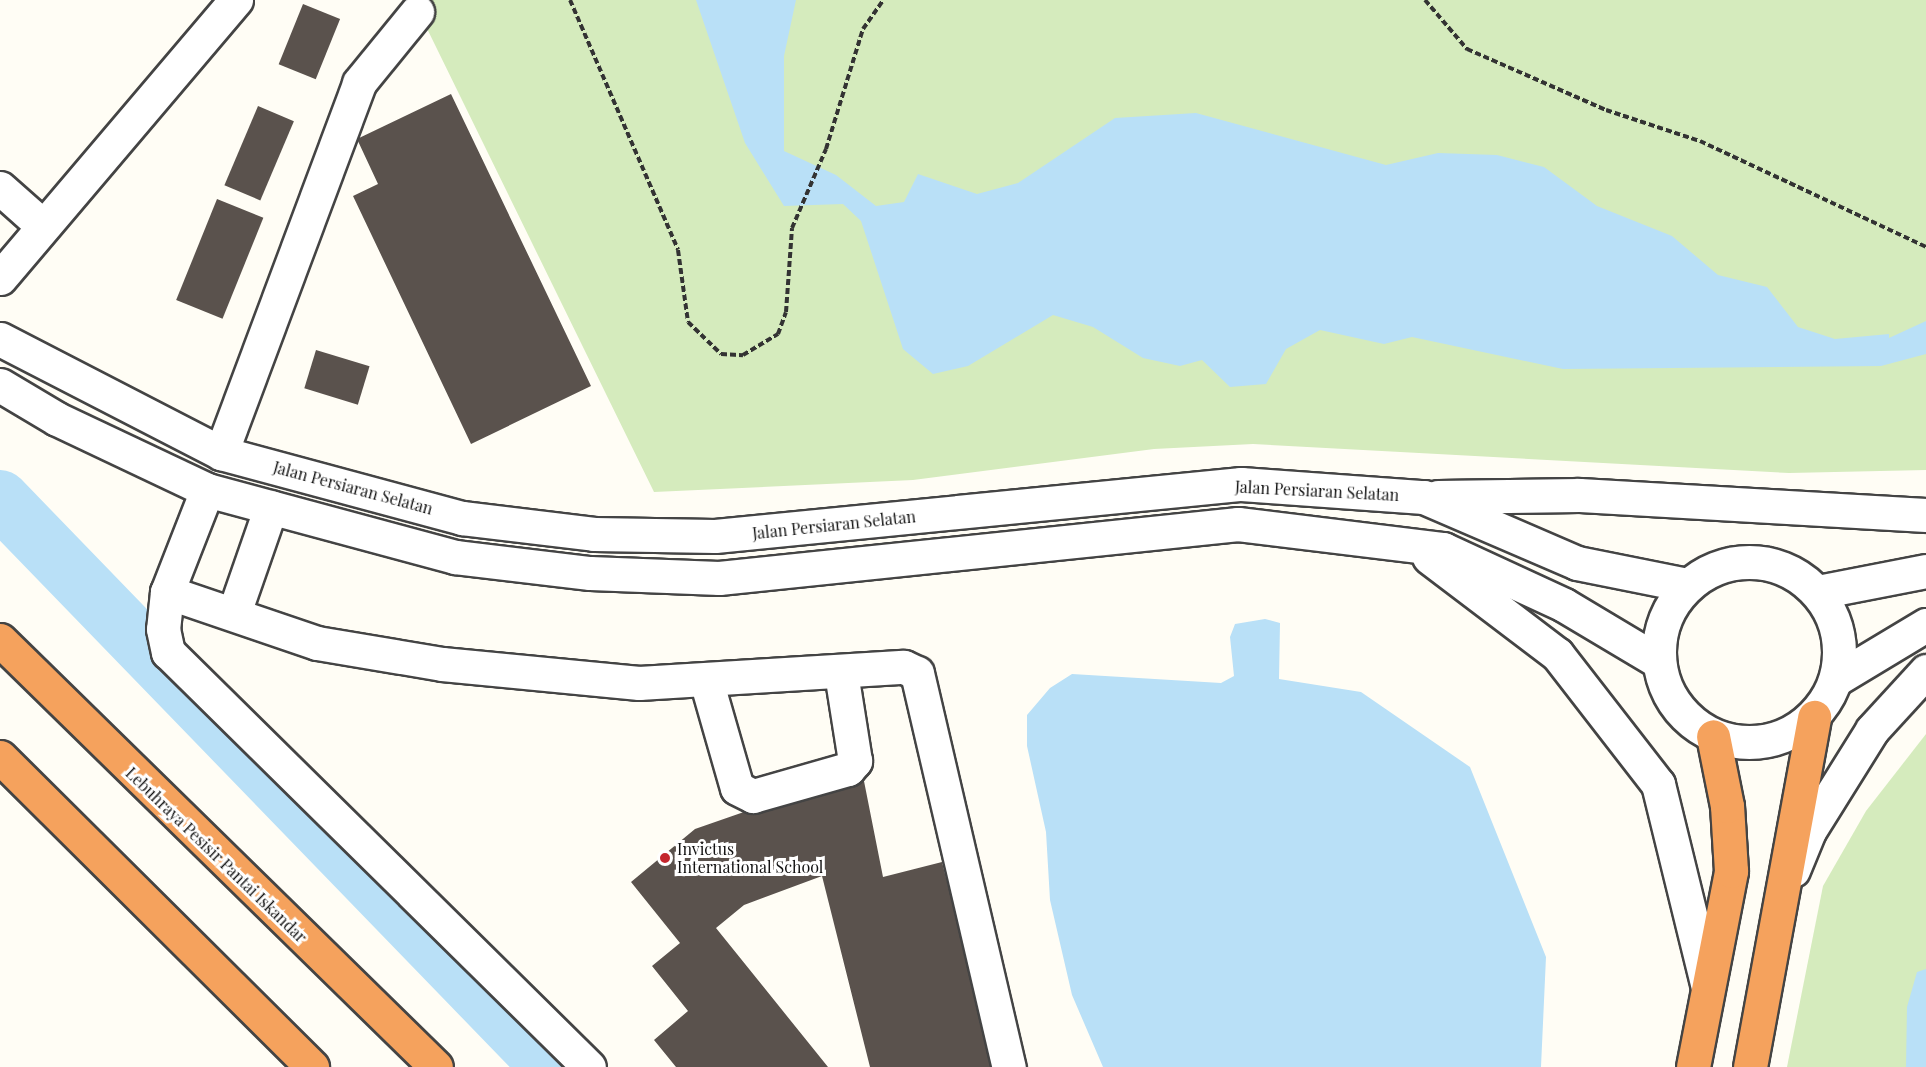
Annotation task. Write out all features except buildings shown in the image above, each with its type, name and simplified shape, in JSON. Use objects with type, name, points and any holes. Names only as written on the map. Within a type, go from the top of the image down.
[{"type":"highway","name":"Lebuhraya Pesisir Pantai Iskandar","points":[[0,640],[436,1067]]},
{"type":"highway","points":[[1750,1067],[1774,913],[1814,717]]},
{"type":"highway","points":[[1693,1067],[1731,871],[1727,806],[1713,736]]},
{"type":"highway","points":[[0,757],[312,1067]]},
{"type":"street","points":[[0,278],[236,0]]},
{"type":"street","points":[[221,453],[359,83],[417,12]]},
{"type":"street","points":[[0,188],[43,226]]},
{"type":"street","name":"Jalan Persiaran Selatan","points":[[0,339],[221,453],[462,518],[594,534],[715,536],[1241,484],[1424,497],[1577,563],[1687,585]]},
{"type":"street","points":[[0,386],[57,419],[207,490],[455,557],[590,573],[708,577],[1238,524],[1411,543],[1443,549],[1564,605],[1658,661]]},
{"type":"street","points":[[207,490],[167,592],[164,640],[176,663],[589,1067]]},
{"type":"street","points":[[1424,497],[1580,495],[1926,515]]},
{"type":"street","points":[[234,613],[272,507]]},
{"type":"street","points":[[1411,543],[1557,654],[1658,784],[1708,987]]},
{"type":"street","points":[[1756,560],[1790,570],[1818,592],[1838,633],[1836,679],[1814,717],[1784,737],[1748,744],[1713,736],[1686,718],[1667,692],[1658,661],[1664,617],[1687,585],[1721,564],[1756,560]]},
{"type":"street","points":[[1818,592],[1926,571]]},
{"type":"street","points":[[167,592],[317,643],[442,664],[639,683],[904,668],[917,673],[923,687],[1010,1067]]},
{"type":"street","points":[[1836,679],[1926,625]]},
{"type":"street","points":[[1774,913],[1809,831],[1866,740],[1926,670]]},
{"type":"street","points":[[706,680],[737,788],[753,796],[848,769],[855,761],[840,673]]},
{"type":"path","points":[[570,0],[678,250],[688,322],[722,354],[743,355],[778,334],[786,312],[787,245],[826,149],[863,29],[883,0]]},
{"type":"path","points":[[1425,0],[1467,49],[1606,110],[1700,141],[1926,247]]},
{"type":"green space","points":[[413,0],[1926,0],[1926,470],[1789,473],[1253,444],[1154,449],[913,480],[654,492]]},
{"type":"green space","points":[[1926,734],[1926,1067],[1787,1067],[1823,886],[1866,811]]},
{"type":"water","points":[[696,0],[796,0],[784,56],[784,151],[836,175],[876,206],[904,202],[918,174],[977,194],[1018,183],[1115,118],[1196,113],[1386,165],[1438,153],[1497,155],[1544,167],[1597,206],[1672,236],[1718,275],[1767,287],[1798,327],[1835,339],[1889,334],[1889,338],[1926,321],[1926,354],[1881,366],[1563,369],[1412,337],[1384,344],[1320,330],[1286,349],[1266,384],[1230,387],[1202,360],[1180,366],[1143,358],[1093,327],[1053,315],[968,366],[933,374],[903,349],[861,221],[843,204],[784,206],[745,143]]},
{"type":"water","points":[[1265,619],[1280,623],[1279,679],[1361,692],[1470,767],[1546,957],[1541,1067],[1103,1067],[1072,995],[1050,900],[1046,832],[1027,746],[1027,715],[1050,688],[1072,674],[1221,683],[1234,676],[1230,637],[1235,624]]},
{"type":"water","points":[[1926,969],[1926,1067],[1906,1067],[1907,1007],[1917,972]]},
{"type":"waterway","points":[[0,499],[550,1067]]},
{"type":"place","name":"Invictus International School","points":[[665,858]]}]
